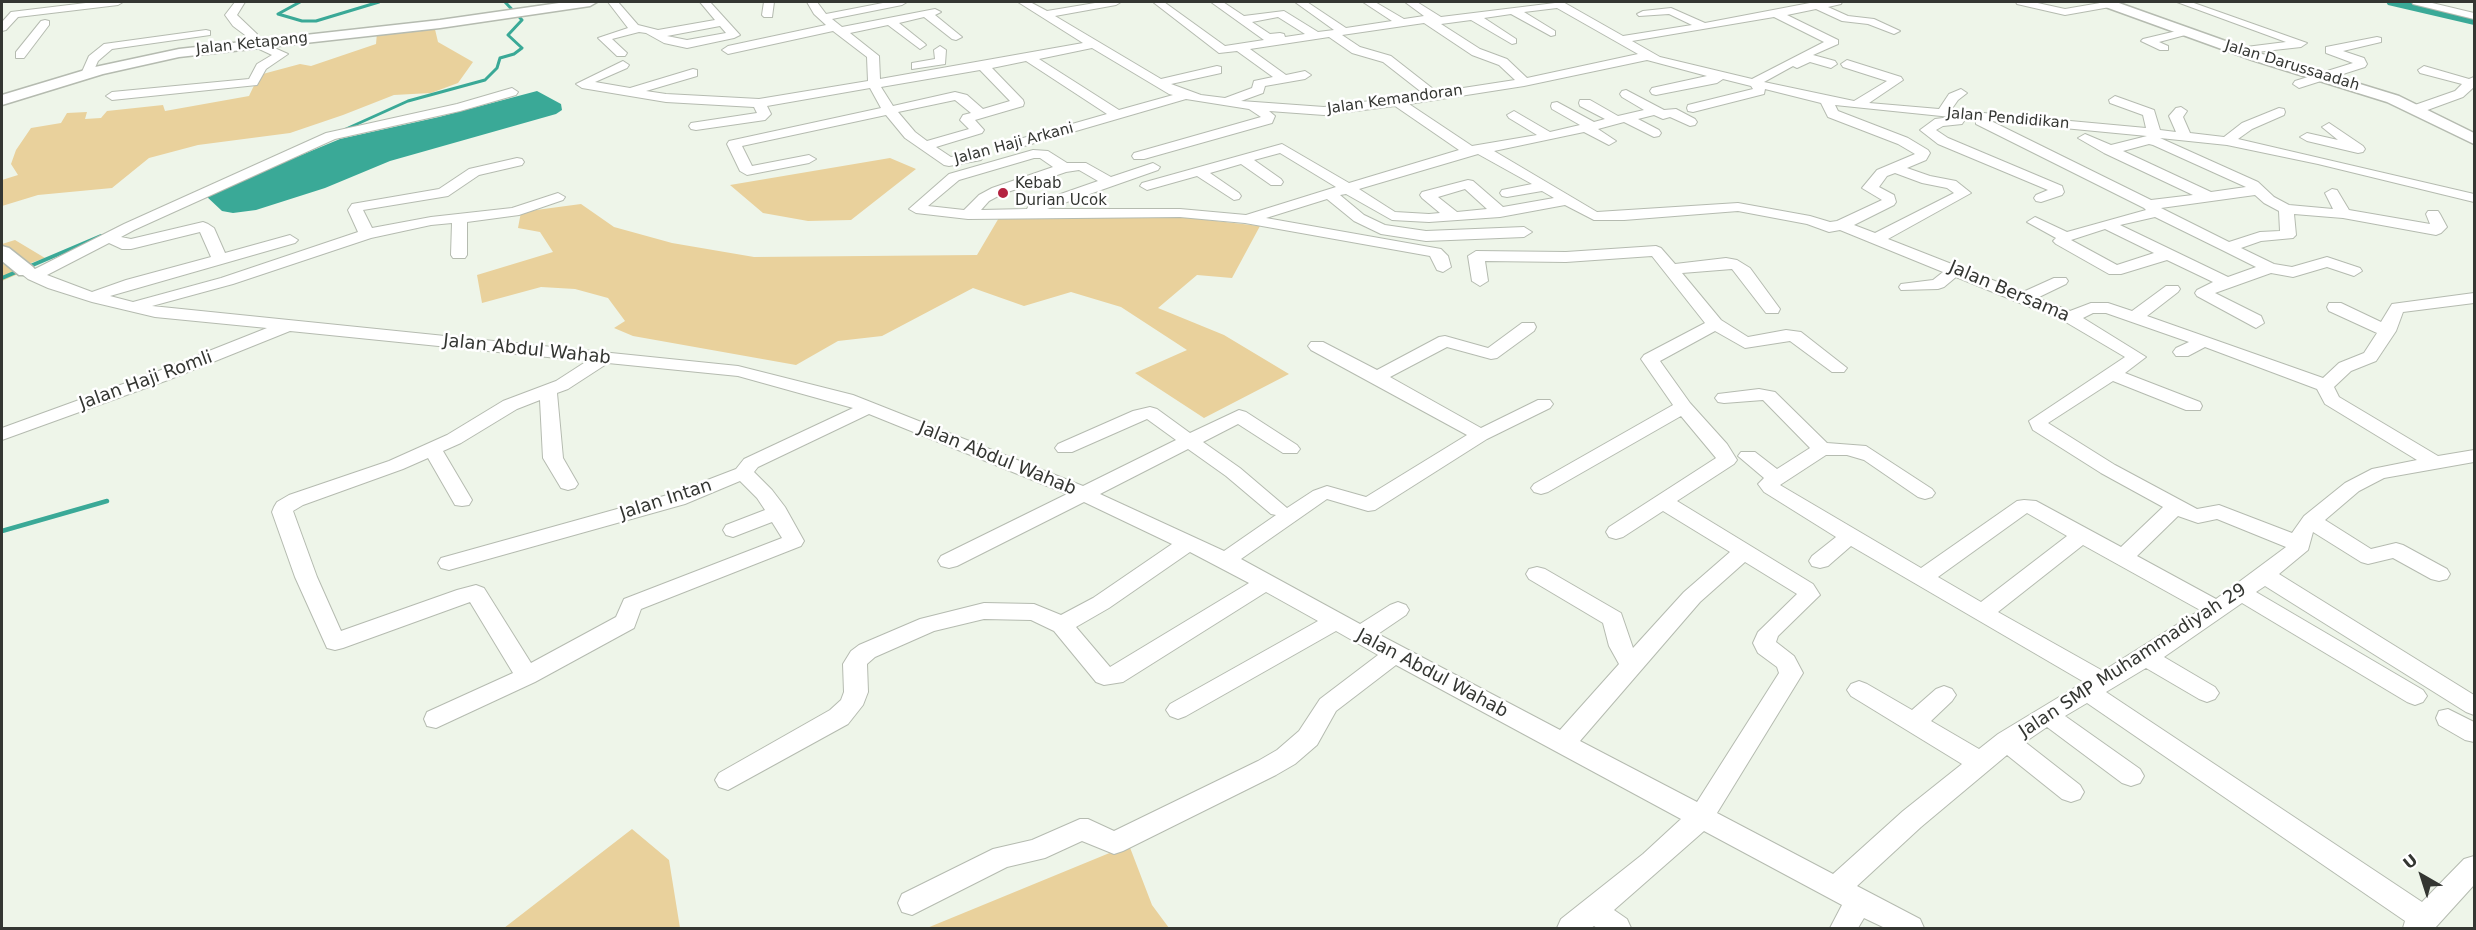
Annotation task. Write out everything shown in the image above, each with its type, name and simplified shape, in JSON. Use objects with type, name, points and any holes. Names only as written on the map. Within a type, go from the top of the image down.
[{"type":"street","points":[[240,2],[231,15],[237,24],[251,34],[249,44]]},
{"type":"street","name":"Jalan Ketapang","points":[[2,100],[151,55],[409,28],[590,2]]},
{"type":"street","points":[[613,2],[637,29]]},
{"type":"street","points":[[626,68],[604,38],[637,29],[649,30],[668,41],[687,44],[734,35],[705,2]]},
{"type":"street","points":[[768,15],[769,2]]},
{"type":"street","name":"Jalan Haji Arkani","points":[[812,2],[818,12],[870,52],[873,60],[874,85],[889,110],[910,135],[952,163],[1186,95]]},
{"type":"street","points":[[728,50],[835,25],[873,4],[902,2]]},
{"type":"street","name":"Jalan Kemandoran","points":[[1023,2],[1160,83],[1186,95],[1253,106],[1337,111],[1524,82],[1647,56]]},
{"type":"street","points":[[1046,15],[1116,2]]},
{"type":"street","points":[[1158,2],[1218,49],[1312,33]]},
{"type":"street","points":[[1216,2],[1268,38],[1424,18],[1436,22],[1557,3]]},
{"type":"street","points":[[1262,2],[1276,6],[1300,2],[1356,50],[1373,53],[1387,59],[1434,96]]},
{"type":"street","points":[[1368,2],[1400,21]]},
{"type":"street","points":[[1410,2],[1476,52],[1503,63],[1524,82]]},
{"type":"street","points":[[1619,40],[1837,2]]},
{"type":"street","points":[[2021,2],[2065,12],[2108,3]]},
{"type":"street","points":[[2182,2],[2301,43],[2242,51]]},
{"type":"street","points":[[2417,2],[2475,16]]},
{"type":"street","name":"Jalan Pendidikan","points":[[1557,3],[1647,56],[1757,85],[1859,105],[1942,113],[1977,119],[2070,125],[2227,141],[2282,150],[2475,198]]},
{"type":"street","name":"Jalan Darussaadah","points":[[2108,3],[2185,32],[2417,109],[2475,139]]},
{"type":"street","points":[[1815,5],[1846,19],[1866,20],[1894,31]]},
{"type":"street","points":[[2,28],[45,23],[120,7]]},
{"type":"street","points":[[2,28],[15,14],[120,7]]},
{"type":"street","points":[[1514,11],[1551,33]]},
{"type":"street","points":[[1674,32],[1640,11],[1671,11],[1704,27]]},
{"type":"street","points":[[835,25],[852,28],[931,13],[956,37]]},
{"type":"street","points":[[1242,20],[1280,13],[1312,33]]},
{"type":"street","points":[[1776,14],[1834,42],[1853,56],[1892,69]]},
{"type":"street","points":[[1474,17],[1512,41]]},
{"type":"street","points":[[2246,24],[2271,18]]},
{"type":"street","points":[[890,21],[920,45]]},
{"type":"street","points":[[656,35],[722,22]]},
{"type":"street","points":[[20,55],[45,23]]},
{"type":"street","points":[[2263,30],[2287,24]]},
{"type":"street","points":[[852,28],[882,54]]},
{"type":"street","points":[[2164,48],[2147,41],[2185,32]]},
{"type":"street","points":[[87,74],[93,59],[108,46],[206,33]]},
{"type":"street","points":[[2299,84],[2361,64],[2330,49],[2377,40]]},
{"type":"street","points":[[112,96],[253,82],[261,67],[282,54],[263,48],[266,42]]},
{"type":"street","points":[[1757,85],[1818,47],[1834,42]]},
{"type":"street","points":[[672,80],[626,68],[582,84],[624,93],[666,98],[759,103],[983,66],[1094,44]]},
{"type":"street","points":[[1239,47],[1284,79]]},
{"type":"street","points":[[872,71],[939,62],[942,61],[940,51]]},
{"type":"street","points":[[1028,57],[1118,115]]},
{"type":"street","points":[[1656,91],[1711,78],[1757,85],[1809,58],[1830,64]]},
{"type":"street","points":[[1833,114],[1851,112],[1898,80],[1847,64]]},
{"type":"street","points":[[924,146],[974,132],[977,130],[967,120],[1018,103],[983,66]]},
{"type":"street","points":[[1160,83],[1217,70]]},
{"type":"street","points":[[2424,70],[2473,82]]},
{"type":"street","points":[[624,93],[693,74]]},
{"type":"street","points":[[1224,102],[1259,90],[1259,83],[1305,75]]},
{"type":"street","points":[[2417,109],[2448,99],[2473,82]]},
{"type":"street","points":[[1694,108],[1758,92],[1761,90],[1757,85]]},
{"type":"street","points":[[27,271],[109,237],[331,136],[460,107],[512,92]]},
{"type":"street","points":[[1942,113],[1953,97],[1961,93]]},
{"type":"street","points":[[1626,94],[1663,115],[1671,112],[1690,122]]},
{"type":"street","points":[[809,159],[747,171],[734,144],[958,96],[981,114]]},
{"type":"street","points":[[1819,97],[1833,114],[1903,141],[1923,153],[1921,157],[1882,173],[1869,188],[1889,198],[1889,202],[1841,225]]},
{"type":"street","points":[[2115,100],[2149,113],[2154,134]]},
{"type":"street","name":"Jalan Bersama","points":[[1398,102],[1476,150],[1544,186],[1589,214],[1604,217],[1738,207],[1810,220],[1829,227],[1841,225],[2070,317],[2138,357],[2078,394],[2038,421],[2038,424],[2108,469],[2195,516],[2215,511],[2228,514],[2301,546]]},
{"type":"street","points":[[696,126],[760,117],[764,114],[759,103]]},
{"type":"street","points":[[1584,103],[1654,133]]},
{"type":"street","points":[[1139,156],[1267,120],[1268,116],[1253,106]]},
{"type":"street","points":[[1557,106],[1609,141]]},
{"type":"street","points":[[1245,219],[1476,150],[1656,111]]},
{"type":"street","points":[[2181,111],[2176,116],[2185,137]]},
{"type":"street","points":[[2227,141],[2247,126],[2279,112]]},
{"type":"street","points":[[1514,115],[1548,136]]},
{"type":"street","points":[[2041,198],[2057,192],[2057,189],[1943,141],[1927,130],[1933,125],[1949,121],[1977,119],[2270,268],[2294,272],[2332,262],[2354,271]]},
{"type":"street","points":[[2070,125],[2081,137],[2212,198]]},
{"type":"street","points":[[2282,150],[2307,136],[2334,125],[2358,149],[2307,136]]},
{"type":"street","points":[[738,154],[840,133]]},
{"type":"street","points":[[2109,150],[2149,140],[2156,141],[2259,190],[2269,200],[2286,209],[2343,214],[2436,230],[2439,227],[2433,214]]},
{"type":"street","points":[[1111,213],[1152,191],[1199,171],[1278,148],[1286,149],[1392,216],[1454,217],[1500,213],[1566,200]]},
{"type":"street","points":[[2282,150],[2374,170]]},
{"type":"street","points":[[1064,168],[1043,154],[1033,154],[954,177],[916,209],[968,215],[1180,213],[1245,219],[1423,243],[1524,232]]},
{"type":"street","points":[[1242,158],[1276,182]]},
{"type":"street","points":[[366,234],[355,210],[357,207],[443,193],[474,172],[517,162]]},
{"type":"street","points":[[968,215],[984,198],[997,190],[1064,168],[1081,166],[1108,181]]},
{"type":"street","points":[[1023,213],[1108,181],[1153,167]]},
{"type":"street","points":[[1878,238],[1964,193],[1952,184],[1927,180],[1895,168]]},
{"type":"street","points":[[1199,171],[1234,196]]},
{"type":"street","points":[[1128,175],[1180,213]]},
{"type":"street","points":[[1454,217],[1424,192],[1466,184],[1500,213]]},
{"type":"street","points":[[1507,193],[1544,186]]},
{"type":"street","points":[[2168,254],[2115,271],[2061,241],[2066,237],[2153,208],[2259,190]]},
{"type":"street","points":[[2332,193],[2343,214]]},
{"type":"street","points":[[1329,194],[1359,218],[1382,229],[1423,243],[1438,254],[1443,267]]},
{"type":"street","points":[[133,307],[227,281],[366,234],[460,218],[514,212],[558,197]]},
{"type":"street","points":[[2227,247],[2260,237],[2288,235],[2286,209]]},
{"type":"street","points":[[459,255],[460,218]]},
{"type":"street","points":[[1323,231],[1359,218]]},
{"type":"street","points":[[2035,222],[2066,237]]},
{"type":"street","points":[[2106,224],[2227,283]]},
{"type":"street","points":[[109,237],[122,244],[131,244],[203,227],[206,228],[220,260]]},
{"type":"street","points":[[92,297],[122,286],[290,240]]},
{"type":"street","points":[[1480,281],[1476,256],[1566,257],[1656,251],[1715,324],[1745,343],[1786,335],[1795,336],[1838,368]]},
{"type":"street","name":"Jalan Abdul Wahab","points":[[2,252],[27,271],[92,297],[133,307],[236,322],[747,372],[821,391],[869,407],[1082,493],[1225,560],[1562,744],[1910,928]]},
{"type":"street","points":[[1672,269],[1726,263],[1737,265],[1772,309]]},
{"type":"street","points":[[2256,323],[2255,320],[2203,293],[2270,268]]},
{"type":"street","points":[[1907,287],[1938,284],[1955,270]]},
{"type":"street","points":[[2024,298],[2060,281]]},
{"type":"street","points":[[2135,317],[2172,289]]},
{"type":"street","points":[[2325,386],[2344,367],[2370,357],[2387,331],[2393,313],[2403,306],[2475,298]]},
{"type":"street","points":[[2070,317],[2098,307],[2135,317],[2325,386]]},
{"type":"street","points":[[2335,307],[2387,331]]},
{"type":"street","points":[[1616,532],[1727,460],[1720,448],[1683,407],[1650,359],[1715,324]]},
{"type":"street","name":"Jalan Haji Romli","points":[[2,434],[162,376],[289,326]]},
{"type":"street","points":[[1377,377],[1445,341],[1491,354],[1528,327]]},
{"type":"street","points":[[2182,352],[2205,341]]},
{"type":"street","points":[[1317,346],[1480,435]]},
{"type":"street","points":[[527,676],[476,593],[335,642],[306,577],[282,512],[284,507],[296,500],[373,474],[454,439],[510,405],[548,391],[604,358]]},
{"type":"street","points":[[2112,374],[2193,406]]},
{"type":"street","points":[[2325,386],[2331,400],[2435,463]]},
{"type":"street","points":[[548,391],[553,458],[568,484]]},
{"type":"street","points":[[1724,398],[1760,394],[1769,396],[1822,449]]},
{"type":"street","points":[[1225,560],[1320,495],[1327,492],[1334,493],[1368,505],[1480,435],[1544,404]]},
{"type":"street","name":"Jalan Intan","points":[[449,563],[667,503],[743,473],[751,463],[869,407]]},
{"type":"street","points":[[1541,488],[1683,407]]},
{"type":"street","points":[[1065,448],[1146,413],[1154,415],[1233,472],[1278,509]]},
{"type":"street","points":[[949,561],[1082,493],[1242,417],[1290,449]]},
{"type":"street","points":[[432,448],[462,500]]},
{"type":"street","points":[[1925,493],[1865,453],[1847,449],[1822,449],[1775,477],[1768,484],[1850,536],[1983,612],[2096,687],[2420,924],[2475,867]]},
{"type":"street","points":[[1748,456],[1775,477]]},
{"type":"street","points":[[2301,546],[2302,532],[2311,521],[2352,487],[2379,473],[2475,456]]},
{"type":"street","points":[[436,719],[527,676],[626,622],[632,603],[794,541],[765,494],[743,473]]},
{"type":"street","points":[[1571,928],[1652,862],[1701,817],[1791,673],[1786,662],[1766,647],[1764,643],[1768,632],[1809,595],[1805,589],[1662,501]]},
{"type":"street","points":[[1923,577],[2024,506],[2033,508],[2217,609]]},
{"type":"street","points":[[2124,557],[2176,506]]},
{"type":"street","points":[[734,530],[778,512]]},
{"type":"street","points":[[2311,521],[2368,557],[2396,550],[2439,574]]},
{"type":"street","points":[[1983,612],[2082,535]]},
{"type":"street","points":[[1820,561],[1850,536]]},
{"type":"street","points":[[1062,625],[1101,603],[1188,543]]},
{"type":"street","name":"Jalan SMP Muhammadiyah 29","points":[[1844,928],[1847,895],[1881,847],[1980,762],[2047,715],[2146,657],[2241,593],[2301,546]]},
{"type":"street","points":[[1562,744],[1631,663],[1692,597],[1743,552]]},
{"type":"street","points":[[1537,574],[1613,619],[1620,646],[1631,663]]},
{"type":"street","points":[[2264,575],[2469,696]]},
{"type":"street","points":[[728,780],[839,717],[851,705],[856,692],[855,664],[859,657],[885,642],[928,625],[984,610],[1034,612],[1062,625],[1104,676],[1114,676],[1266,582]]},
{"type":"street","points":[[2241,593],[2415,696]]},
{"type":"street","points":[[1360,635],[1398,610]]},
{"type":"street","points":[[1178,710],[1336,621]]},
{"type":"street","points":[[912,903],[1002,857],[1036,850],[1080,830],[1088,830],[1114,843],[1267,768],[1286,757],[1308,738],[1328,705],[1395,654]]},
{"type":"street","points":[[2146,657],[2207,693]]},
{"type":"street","points":[[1859,690],[1980,762]]},
{"type":"street","points":[[1914,723],[1944,695]]},
{"type":"street","points":[[2047,715],[2131,776]]},
{"type":"street","points":[[2448,718],[2475,734]]},
{"type":"street","points":[[2007,741],[2072,792]]},
{"type":"street","points":[[1594,910],[1617,928]]},
{"type":"shaded area","points":[[434,25],[438,42],[473,62],[458,83],[431,93],[394,95],[290,133],[198,145],[149,158],[112,188],[38,195],[2,206],[2,180],[18,175],[11,164],[16,150],[31,128],[61,123],[67,113],[87,112],[85,119],[101,118],[107,111],[163,105],[165,111],[249,96],[259,75],[300,64],[311,66],[376,44],[377,33]]},
{"type":"shaded area","points":[[890,158],[916,169],[851,220],[808,221],[763,213],[730,185]]},
{"type":"shaded area","points":[[581,204],[614,227],[672,243],[754,257],[977,255],[1000,216],[1173,216],[1260,226],[1232,278],[1197,275],[1158,308],[1224,335],[1289,374],[1204,418],[1135,373],[1187,350],[1121,307],[1071,292],[1024,306],[973,288],[882,336],[838,341],[796,365],[633,336],[614,328],[625,321],[608,298],[575,289],[541,287],[482,303],[477,275],[553,252],[540,232],[518,228],[521,212]]},
{"type":"shaded area","points":[[15,240],[45,258],[17,268],[25,271],[2,281],[2,244]]},
{"type":"shaded area","points":[[632,829],[669,860],[680,928],[504,928]]},
{"type":"shaded area","points":[[1129,845],[1152,905],[1169,928],[927,928]]},
{"type":"water","points":[[537,91],[561,104],[562,110],[556,114],[390,161],[325,188],[256,210],[233,213],[222,211],[205,195],[340,139],[439,117]]},
{"type":"waterway","points":[[300,2],[278,14],[302,21],[316,21],[379,2]]},
{"type":"waterway","points":[[346,129],[408,101],[485,80],[497,68],[500,58],[514,54],[522,48],[508,35],[522,20],[505,2]]},
{"type":"waterway","points":[[2394,2],[2474,20]]},
{"type":"waterway","points":[[2,278],[101,236]]},
{"type":"waterway","points":[[2,531],[107,501]]},
{"type":"place","name":"Kebab Durian Ucok","points":[[1003,193]]}]
